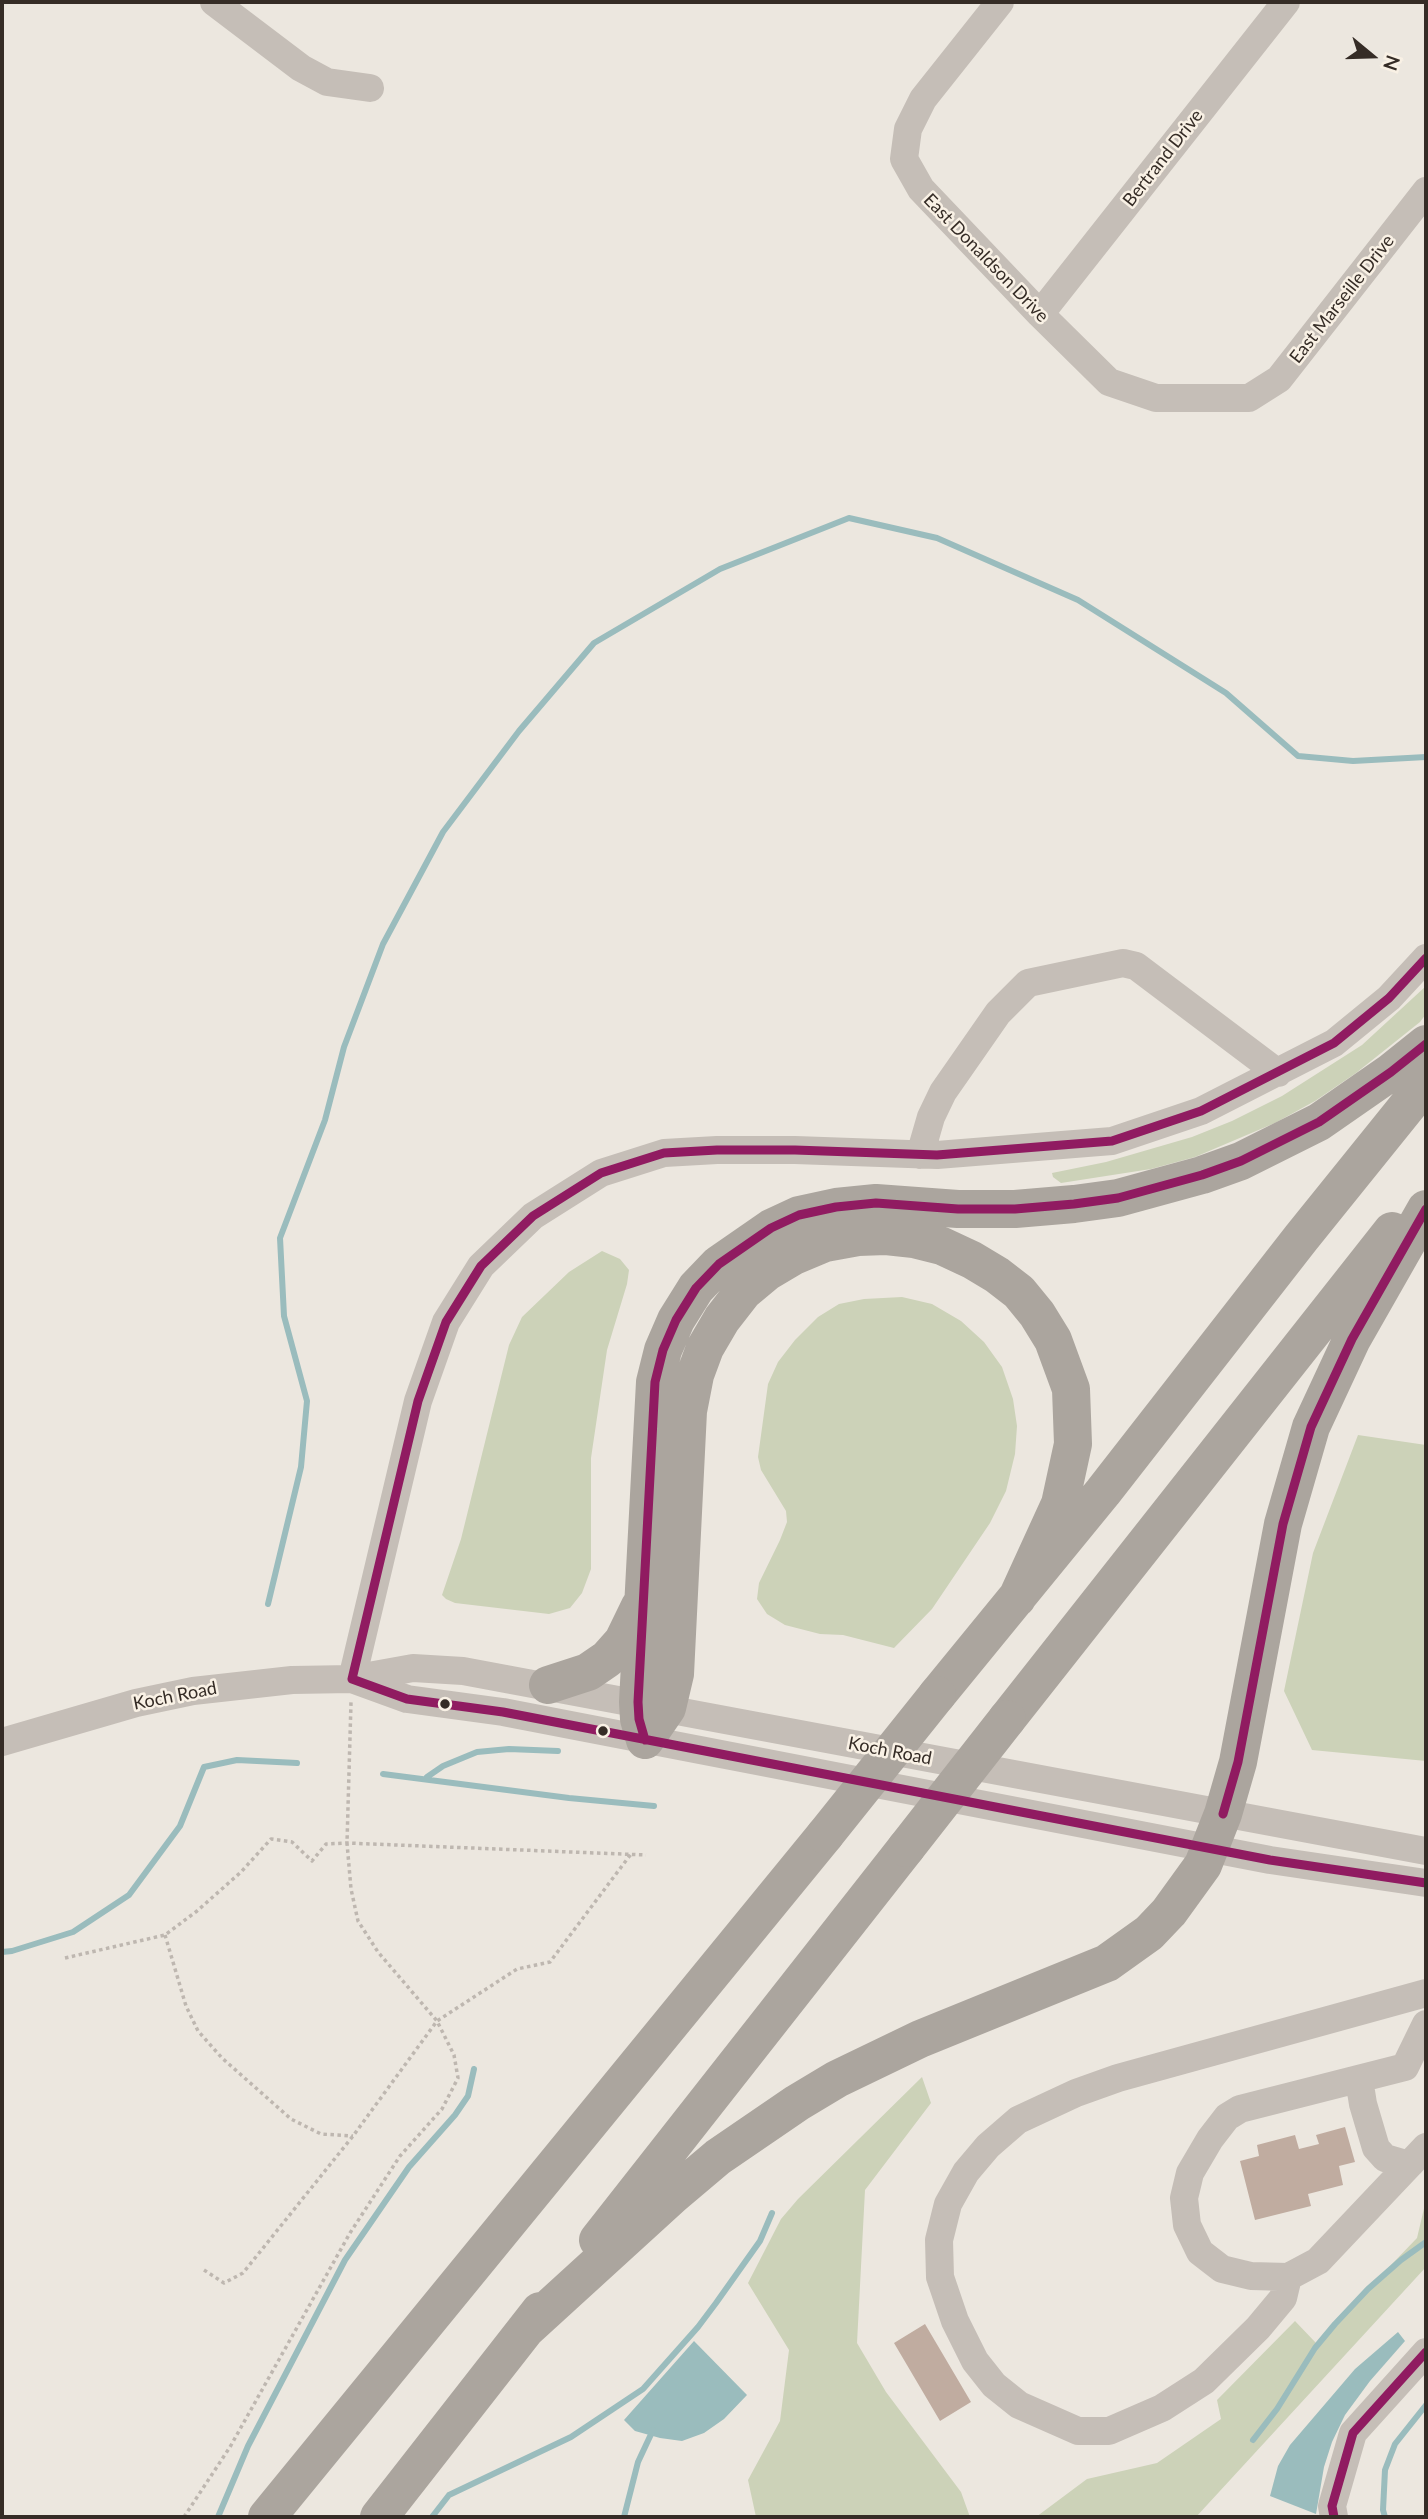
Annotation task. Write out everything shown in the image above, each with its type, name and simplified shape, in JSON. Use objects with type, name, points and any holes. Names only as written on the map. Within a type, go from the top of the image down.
[{"type":"highway","points":[[645,1740],[653,1705],[644,1598],[654,1382],[663,1350],[676,1320],[696,1288],[719,1264],[771,1228],[799,1215],[836,1207],[876,1203],[958,1209],[1016,1209],[1085,1203],[1163,1188],[1241,1161],[1307,1128],[1350,1101],[1426,1044]]},
{"type":"highway","points":[[267,2517],[1017,1598],[1426,1083]]},
{"type":"highway","points":[[379,2517],[1426,1187]]},
{"type":"highway","points":[[525,2330],[718,2157],[797,2103],[837,2079],[920,2039],[1107,1963],[1149,1933],[1169,1912],[1203,1865],[1223,1814],[1238,1762],[1283,1524],[1311,1427],[1352,1339],[1426,1209]]},
{"type":"highway","points":[[653,1705],[675,1674],[688,1411],[695,1375],[710,1338],[743,1292],[766,1272],[825,1243],[858,1237],[886,1236],[914,1238],[942,1246],[972,1259],[1019,1292],[1053,1340],[1070,1389],[1073,1444],[1060,1504],[1017,1598]]},
{"type":"highway","points":[[548,1685],[588,1672],[607,1659],[623,1641],[644,1598]]},
{"type":"street","points":[[214,2],[301,68],[327,82],[370,88]]},
{"type":"street","name":"East Donaldson Drive","points":[[1000,2],[923,99],[908,129],[904,159],[921,189],[1109,382],[1156,398],[1249,398]]},
{"type":"street","name":"Bertrand Drive","points":[[1040,314],[1286,2]]},
{"type":"street","name":"East Marseille Drive","points":[[1249,398],[1279,379],[1426,191]]},
{"type":"street","points":[[352,1678],[418,1401],[446,1322],[481,1266],[533,1216],[601,1173],[664,1153],[795,1150],[937,1156],[1112,1141],[1201,1111],[1334,1042],[1389,998],[1426,958]]},
{"type":"street","points":[[920,1155],[931,1117],[943,1092],[998,1013],[1028,983],[1123,963],[1136,966],[1278,1073]]},
{"type":"street","name":"Koch Road","points":[[2,1742],[136,1703],[193,1692],[279,1681],[352,1678],[413,1668],[463,1671],[1426,1851]]},
{"type":"street","name":"Koch Road","points":[[352,1678],[407,1699],[503,1712],[1210,1849],[1332,1871],[1426,1883]]},
{"type":"street","points":[[1289,2277],[1283,2298],[1258,2328],[1204,2381],[1162,2408],[1110,2431],[1078,2431],[1019,2405],[994,2385],[975,2361],[955,2321],[940,2277],[939,2240],[948,2204],[966,2172],[988,2146],[1018,2120],[1076,2093],[1118,2078],[1426,1993]]},
{"type":"street","points":[[1419,2155],[1318,2261],[1289,2277],[1251,2277],[1222,2269],[1200,2252],[1187,2225],[1184,2198],[1190,2173],[1227,2117],[1240,2109],[1405,2067],[1424,2030]]},
{"type":"street","points":[[1359,2079],[1369,2129],[1376,2148],[1385,2158],[1402,2163],[1419,2155]]},
{"type":"street","points":[[1334,2517],[1332,2506],[1353,2433],[1426,2352]]},
{"type":"path","points":[[184,2517],[230,2447],[350,2233],[400,2156],[442,2109],[458,2078],[454,2055],[437,2021],[378,1952],[358,1921],[351,1889],[347,1843],[352,1678]]},
{"type":"path","points":[[65,1958],[165,1935],[241,1872],[271,1839],[292,1842],[313,1861],[326,1844],[347,1843],[646,1855]]},
{"type":"path","points":[[204,2270],[224,2283],[243,2273],[353,2136],[437,2021],[517,1969],[550,1962],[631,1854]]},
{"type":"path","points":[[165,1935],[186,2006],[198,2031],[222,2058],[291,2119],[321,2134],[353,2136]]},
{"type":"green space","points":[[1426,986],[1426,1014],[1420,1022],[1356,1073],[1315,1101],[1275,1123],[1195,1157],[1151,1169],[1061,1183],[1053,1177],[1052,1173],[1106,1162],[1192,1137],[1282,1096],[1362,1045]]},
{"type":"green space","points":[[602,1251],[620,1259],[629,1270],[607,1350],[591,1458],[591,1569],[582,1593],[570,1608],[549,1614],[455,1603],[442,1595],[461,1539],[509,1345],[522,1317],[569,1272]]},
{"type":"green space","points":[[902,1297],[932,1304],[961,1321],[984,1342],[1002,1367],[1013,1399],[1017,1426],[1015,1454],[1006,1491],[990,1523],[932,1609],[894,1648],[843,1635],[820,1634],[785,1625],[767,1614],[757,1599],[759,1583],[787,1522],[786,1511],[761,1470],[758,1457],[768,1384],[778,1362],[795,1340],[818,1317],[839,1304],[864,1299]]},
{"type":"green space","points":[[1358,1435],[1426,1445],[1426,1761],[1312,1750],[1284,1691],[1313,1553]]},
{"type":"green space","points":[[922,2077],[931,2103],[865,2190],[857,2343],[886,2392],[961,2492],[970,2517],[756,2517],[748,2480],[780,2421],[789,2350],[748,2283],[781,2219]]},
{"type":"green space","points":[[1426,2200],[1426,2267],[1196,2517],[1036,2517],[1087,2479],[1157,2463],[1221,2419],[1217,2400],[1295,2321],[1316,2343],[1417,2238]]},
{"type":"water","points":[[1398,2332],[1405,2341],[1345,2415],[1332,2442],[1324,2467],[1316,2514],[1270,2496],[1278,2466],[1290,2445],[1355,2369]]},
{"type":"water","points":[[694,2341],[747,2395],[724,2419],[704,2433],[682,2441],[635,2431],[624,2420]]},
{"type":"building","points":[[1345,2127],[1355,2162],[1339,2166],[1343,2185],[1308,2194],[1311,2206],[1255,2220],[1240,2161],[1259,2156],[1257,2145],[1295,2135],[1299,2149],[1319,2144],[1316,2135]]},
{"type":"building","points":[[925,2324],[971,2402],[940,2421],[894,2343]]},
{"type":"waterway","points":[[268,1604],[301,1467],[307,1401],[284,1316],[280,1238],[325,1120],[344,1047],[383,944],[443,832],[519,731],[594,643],[720,569],[849,518],[937,538],[1078,600],[1226,693],[1298,756],[1353,761],[1426,757]]},
{"type":"waterway","points":[[427,1777],[443,1766],[477,1752],[509,1749],[558,1751]]},
{"type":"waterway","points":[[2,1952],[73,1932],[129,1895],[180,1826],[204,1767],[237,1760],[297,1763]]},
{"type":"waterway","points":[[383,1774],[654,1806]]},
{"type":"waterway","points":[[218,2517],[248,2446],[345,2260],[409,2167],[455,2115],[468,2096],[474,2069]]},
{"type":"waterway","points":[[432,2517],[449,2495],[571,2437],[643,2389],[716,2303],[760,2241],[772,2213]]},
{"type":"waterway","points":[[1253,2440],[1277,2409],[1315,2348],[1335,2324],[1368,2289],[1426,2242]]},
{"type":"waterway","points":[[1385,2517],[1385,2470],[1395,2444],[1426,2405]]},
{"type":"waterway","points":[[624,2517],[638,2462],[653,2430]]},
{"type":"transit line","points":[[352,1679],[418,1401],[446,1322],[481,1266],[533,1216],[601,1173],[664,1153],[795,1150],[937,1155],[1112,1141],[1201,1111],[1334,1043],[1389,998],[1426,958]]},
{"type":"transit line","points":[[645,1740],[638,1702],[655,1382],[663,1350],[676,1320],[696,1288],[719,1264],[771,1228],[799,1215],[836,1207],[876,1203],[958,1209],[1015,1209],[1074,1204],[1118,1198],[1202,1175],[1241,1161],[1319,1122],[1426,1044]]},
{"type":"transit line","points":[[1223,1814],[1238,1762],[1283,1524],[1311,1427],[1352,1339],[1426,1209]]},
{"type":"transit line","points":[[352,1679],[407,1699],[503,1712],[1270,1860],[1426,1883]]},
{"type":"transit line","points":[[1334,2517],[1332,2506],[1353,2433],[1426,2352]]}]
